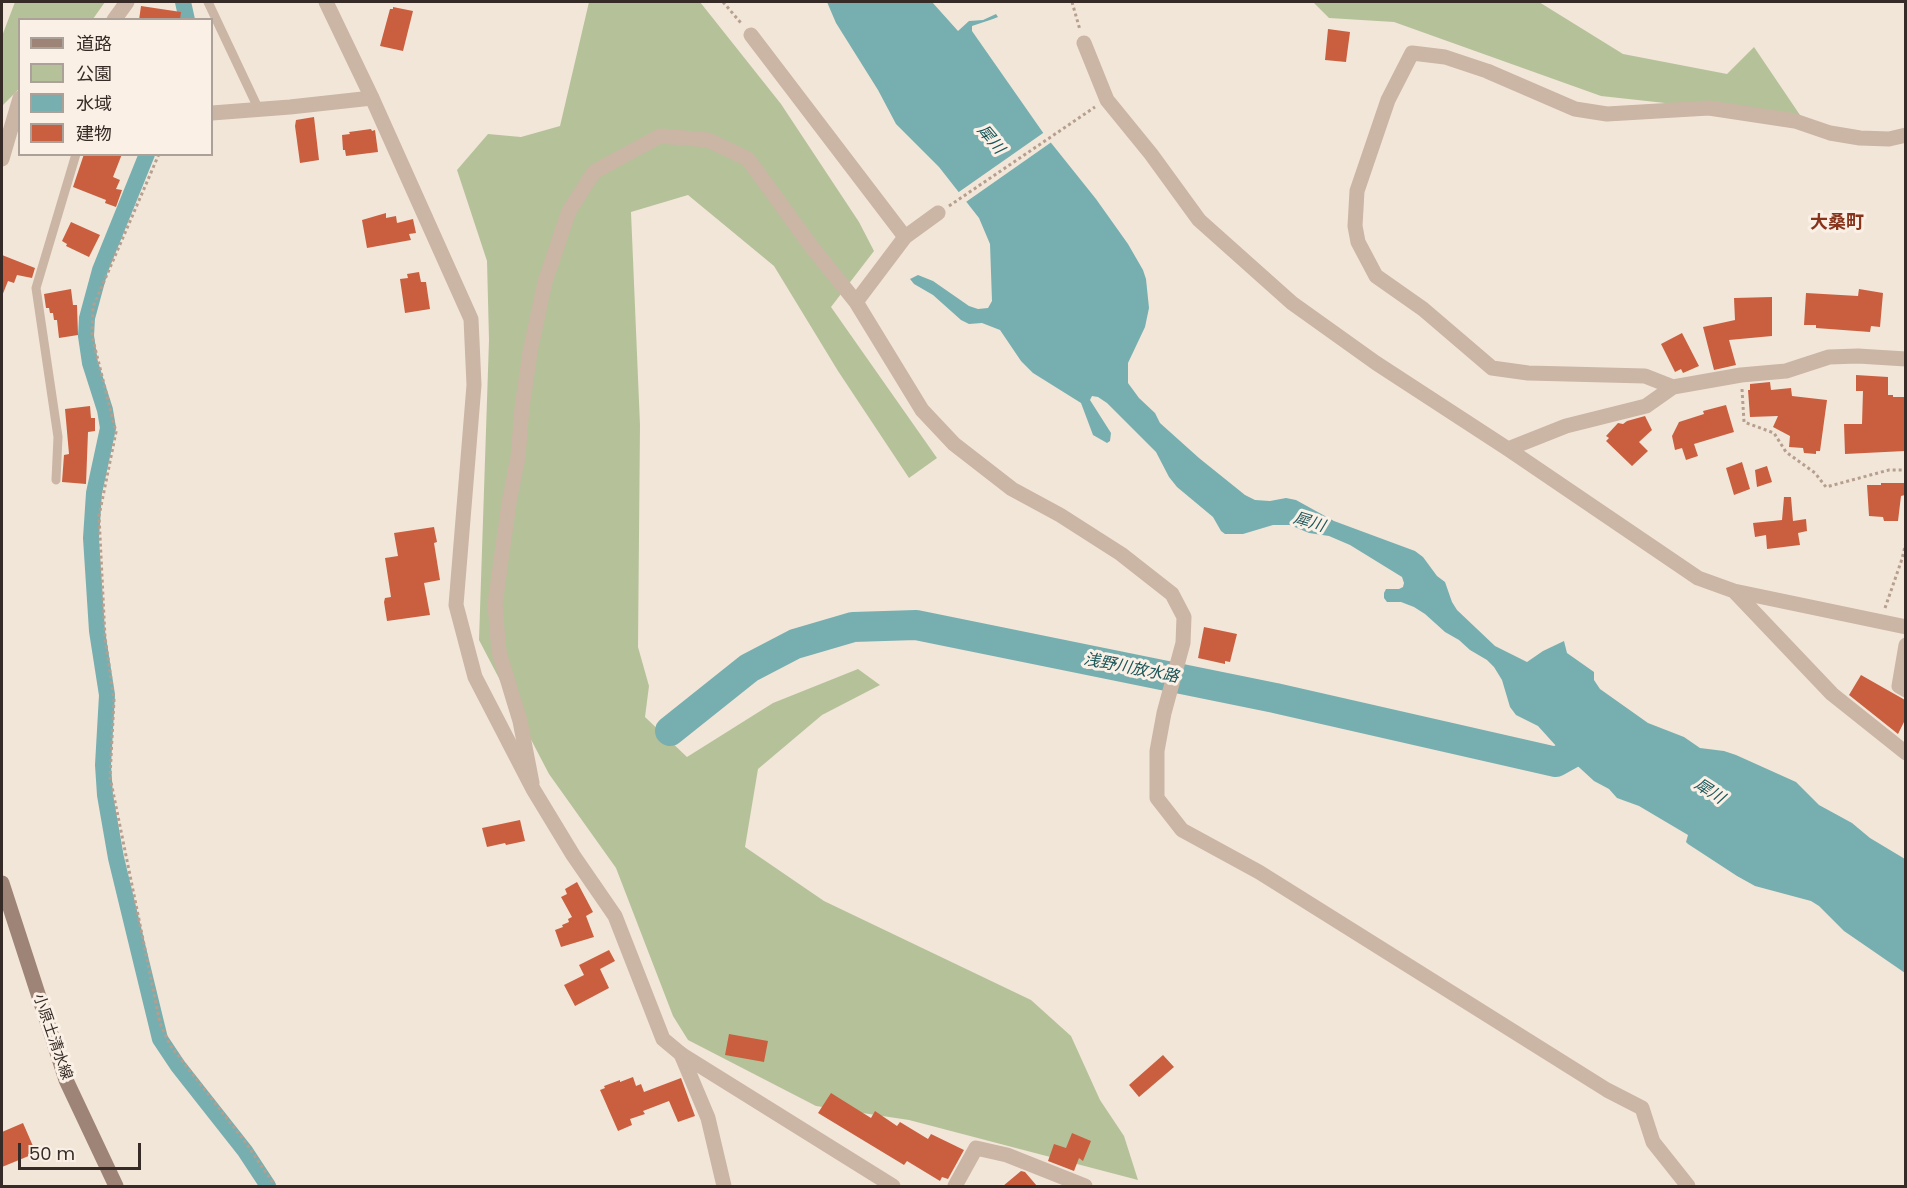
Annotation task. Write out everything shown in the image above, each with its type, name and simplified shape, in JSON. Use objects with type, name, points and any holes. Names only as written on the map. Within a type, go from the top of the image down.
[{"type":"main road","name":"小原土清水線","points":[[2,883],[66,1080],[116,1186]]},
{"type":"street","points":[[115,18],[127,2]]},
{"type":"street","points":[[326,2],[372,98],[471,319],[474,385],[456,605],[475,677],[533,789],[573,855],[615,916],[663,1039],[681,1054],[893,1186]]},
{"type":"street","points":[[751,35],[905,237]]},
{"type":"street","points":[[1084,44],[1107,100],[1151,154],[1199,220],[1292,303],[1377,363],[1698,578],[1734,591],[1905,627]]},
{"type":"street","points":[[1673,387],[1645,376],[1528,373],[1492,368],[1424,309],[1376,276],[1358,242],[1355,226],[1357,191],[1388,100],[1412,53],[1445,57],[1575,109],[1606,114],[1709,108],[1795,121],[1830,133],[1860,138],[1889,139],[1905,135]]},
{"type":"street","points":[[213,113],[372,98]]},
{"type":"street","points":[[2,159],[18,105]]},
{"type":"street","points":[[533,789],[520,721],[499,652],[495,604],[518,457],[530,352],[545,282],[569,211],[594,172],[660,136],[708,140],[748,159],[811,246],[856,302],[922,410],[954,444],[1012,489],[1060,515],[1121,554],[1172,594],[1184,617],[1183,643],[1164,713],[1157,751],[1158,798],[1182,830],[1259,872],[1607,1090],[1642,1108],[1653,1142],[1688,1186]]},
{"type":"street","points":[[856,302],[905,237],[938,213]]},
{"type":"street","points":[[1508,449],[1566,426],[1647,406],[1673,387],[1741,375],[1786,371],[1829,357],[1905,359]]},
{"type":"street","points":[[1734,591],[1832,694],[1905,753]]},
{"type":"street","points":[[1905,645],[1899,686],[1905,690]]},
{"type":"street","points":[[681,1054],[708,1118],[724,1186]]},
{"type":"street","points":[[955,1186],[976,1148],[1007,1155],[1085,1186]]},
{"type":"lane","points":[[208,2],[260,110]]},
{"type":"lane","points":[[56,480],[58,437],[36,288],[75,156]]},
{"type":"path","points":[[723,2],[751,35]]},
{"type":"path","points":[[1072,2],[1084,44]]},
{"type":"path","points":[[938,213],[1107,100]]},
{"type":"path","points":[[158,156],[93,307],[92,336],[116,432],[99,516],[105,637],[114,700],[110,777],[160,1023],[171,1045],[246,1143],[275,1186]]},
{"type":"path","points":[[1741,375],[1744,422],[1774,433],[1786,452],[1815,473],[1826,487],[1889,470],[1905,470]]},
{"type":"path","points":[[1880,621],[1902,559],[1905,542]]},
{"type":"green space","points":[[15,2],[105,2],[94,18],[18,18],[18,90],[2,106],[2,36]]},
{"type":"green space","points":[[589,2],[700,2],[781,104],[859,222],[874,251],[831,307],[937,458],[909,478],[838,371],[774,266],[688,195],[631,212],[640,425],[638,647],[649,686],[645,717],[687,757],[773,703],[858,669],[880,685],[822,715],[758,769],[745,847],[824,901],[1031,1000],[1071,1036],[1100,1100],[1124,1136],[1138,1180],[909,1120],[816,1106],[688,1040],[673,1016],[616,868],[549,774],[479,640],[489,340],[487,261],[457,170],[488,134],[521,137],[560,126]]},
{"type":"green space","points":[[1313,2],[1539,2],[1623,54],[1727,74],[1754,47],[1802,118],[1601,96],[1394,22],[1329,18]]},
{"type":"water","name":"犀川","points":[[827,2],[932,2],[958,31],[969,21],[983,20],[996,14],[998,17],[972,26],[972,31],[1044,134],[1096,199],[1128,244],[1143,270],[1149,308],[1145,327],[1128,363],[1128,383],[1139,398],[1155,413],[1160,423],[1245,495],[1255,500],[1270,501],[1286,498],[1296,500],[1334,521],[1415,551],[1445,582],[1457,610],[1495,646],[1527,662],[1564,641],[1567,653],[1594,672],[1594,680],[1600,689],[1648,723],[1684,737],[1700,748],[1736,755],[1796,782],[1819,805],[1852,823],[1870,838],[1905,859],[1905,973],[1844,931],[1811,901],[1755,886],[1688,844],[1686,842],[1688,835],[1639,806],[1617,798],[1609,789],[1594,781],[1538,726],[1516,715],[1510,707],[1502,680],[1487,660],[1445,632],[1414,607],[1401,602],[1387,602],[1384,598],[1386,589],[1403,587],[1402,577],[1350,545],[1329,536],[1309,533],[1290,525],[1273,525],[1243,534],[1225,534],[1213,517],[1177,487],[1156,452],[1107,403],[1098,397],[1092,396],[1090,400],[1111,433],[1110,441],[1107,443],[1093,435],[1081,403],[1033,373],[1021,361],[1000,330],[982,323],[969,324],[961,320],[933,295],[914,284],[910,279],[918,275],[933,281],[969,306],[978,309],[988,308],[992,301],[990,244],[979,218],[939,167],[896,124],[878,90],[836,23]]},
{"type":"pier","points":[[1046,131],[1053,141],[963,204],[956,194]]},
{"type":"building","points":[[141,6],[181,12],[180,18],[139,18]]},
{"type":"building","points":[[393,7],[413,11],[403,51],[380,46],[390,9]]},
{"type":"building","points":[[1328,29],[1350,32],[1346,62],[1325,60]]},
{"type":"building","points":[[314,117],[319,160],[300,163],[296,120]]},
{"type":"building","points":[[375,130],[378,152],[346,156],[343,150],[342,135]]},
{"type":"building","points":[[83,156],[121,156],[113,177],[120,180],[116,189],[122,190],[116,207],[105,203],[106,200],[73,187]]},
{"type":"building","points":[[386,213],[386,218],[396,216],[397,223],[413,219],[416,233],[409,234],[411,240],[367,248],[362,220]]},
{"type":"building","points":[[71,222],[100,235],[89,257],[66,246],[67,244],[62,241]]},
{"type":"building","points":[[2,255],[35,268],[32,278],[17,275],[14,283],[8,281],[2,296]]},
{"type":"building","points":[[419,272],[421,282],[426,282],[430,309],[405,313],[400,279],[408,278],[407,274]]},
{"type":"building","points":[[71,289],[73,305],[77,305],[78,335],[59,338],[57,320],[54,320],[49,308],[46,308],[44,294]]},
{"type":"building","points":[[1859,289],[1883,293],[1880,327],[1871,326],[1870,332],[1804,325],[1806,293],[1858,296]]},
{"type":"building","points":[[1772,297],[1772,336],[1729,340],[1736,365],[1714,370],[1703,327],[1735,320],[1734,298]]},
{"type":"building","points":[[1682,333],[1699,366],[1683,373],[1681,369],[1675,372],[1661,344]]},
{"type":"building","points":[[1856,375],[1888,377],[1888,395],[1905,397],[1905,451],[1845,454],[1844,424],[1862,424],[1863,391],[1856,391]]},
{"type":"building","points":[[1770,382],[1771,390],[1791,388],[1792,396],[1827,400],[1820,451],[1816,451],[1816,454],[1804,453],[1803,448],[1789,447],[1790,436],[1773,427],[1778,416],[1750,417],[1748,390],[1750,390],[1750,384]]},
{"type":"building","points":[[1726,405],[1734,432],[1694,444],[1698,456],[1686,460],[1682,448],[1675,450],[1672,436],[1679,422],[1704,414],[1703,411]]},
{"type":"building","points":[[90,406],[91,418],[95,418],[95,431],[88,432],[86,484],[62,482],[64,455],[69,454],[65,409]]},
{"type":"building","points":[[1645,416],[1652,430],[1639,442],[1648,451],[1632,466],[1606,441],[1609,438],[1606,436],[1618,423],[1623,424]]},
{"type":"building","points":[[1742,462],[1750,489],[1734,495],[1726,468]]},
{"type":"building","points":[[1767,466],[1772,482],[1757,487],[1755,470]]},
{"type":"building","points":[[1881,483],[1905,483],[1905,495],[1901,496],[1898,521],[1884,521],[1883,517],[1869,516],[1867,485],[1881,485]]},
{"type":"building","points":[[1784,497],[1791,497],[1793,521],[1806,519],[1807,531],[1798,533],[1800,545],[1767,549],[1766,535],[1755,537],[1753,523],[1782,520]]},
{"type":"building","points":[[434,527],[440,580],[424,583],[430,615],[387,621],[384,602],[385,598],[391,597],[385,558],[398,556],[394,533]]},
{"type":"building","points":[[1204,627],[1237,634],[1230,662],[1225,661],[1225,664],[1198,658]]},
{"type":"building","points":[[1861,675],[1905,700],[1905,720],[1898,734],[1849,695]]},
{"type":"building","points":[[520,820],[525,841],[487,847],[482,828]]},
{"type":"building","points":[[577,882],[593,912],[586,916],[594,937],[561,947],[555,930],[563,927],[562,925],[569,922],[568,919],[572,917],[561,897],[567,894],[565,889]]},
{"type":"building","points":[[609,950],[615,961],[600,969],[609,988],[575,1006],[564,985],[584,975],[579,965]]},
{"type":"building","points":[[729,1034],[768,1041],[764,1062],[725,1055]]},
{"type":"building","points":[[1163,1055],[1174,1067],[1139,1097],[1129,1085]]},
{"type":"building","points":[[633,1077],[636,1086],[641,1084],[644,1092],[681,1078],[695,1116],[678,1122],[669,1101],[643,1111],[645,1114],[630,1119],[632,1125],[618,1131],[600,1090],[605,1088],[604,1086]]},
{"type":"building","points":[[831,1093],[871,1118],[875,1111],[897,1126],[900,1122],[928,1139],[931,1134],[964,1150],[948,1179],[942,1177],[940,1181],[907,1161],[904,1165],[818,1113]]},
{"type":"building","points":[[23,1123],[36,1153],[2,1167],[2,1132]]},
{"type":"building","points":[[1072,1133],[1091,1141],[1083,1161],[1079,1158],[1074,1171],[1048,1161],[1054,1144],[1066,1148]]},
{"type":"building","points":[[1021,1171],[1025,1172],[1037,1186],[1003,1186]]},
{"type":"waterway","points":[[183,2],[187,18]]},
{"type":"waterway","points":[[146,156],[100,270],[87,318],[86,336],[90,363],[105,410],[108,428],[94,493],[91,538],[97,631],[107,695],[103,765],[105,795],[116,858],[160,1039],[178,1066],[245,1151],[268,1186]]},
{"type":"waterway","name":"浅野川放水路","points":[[670,731],[749,668],[795,644],[853,627],[916,625],[1275,698],[1556,762],[1601,737]]},
{"type":"district","name":"大桑町","points":[[1837,223]]}]
